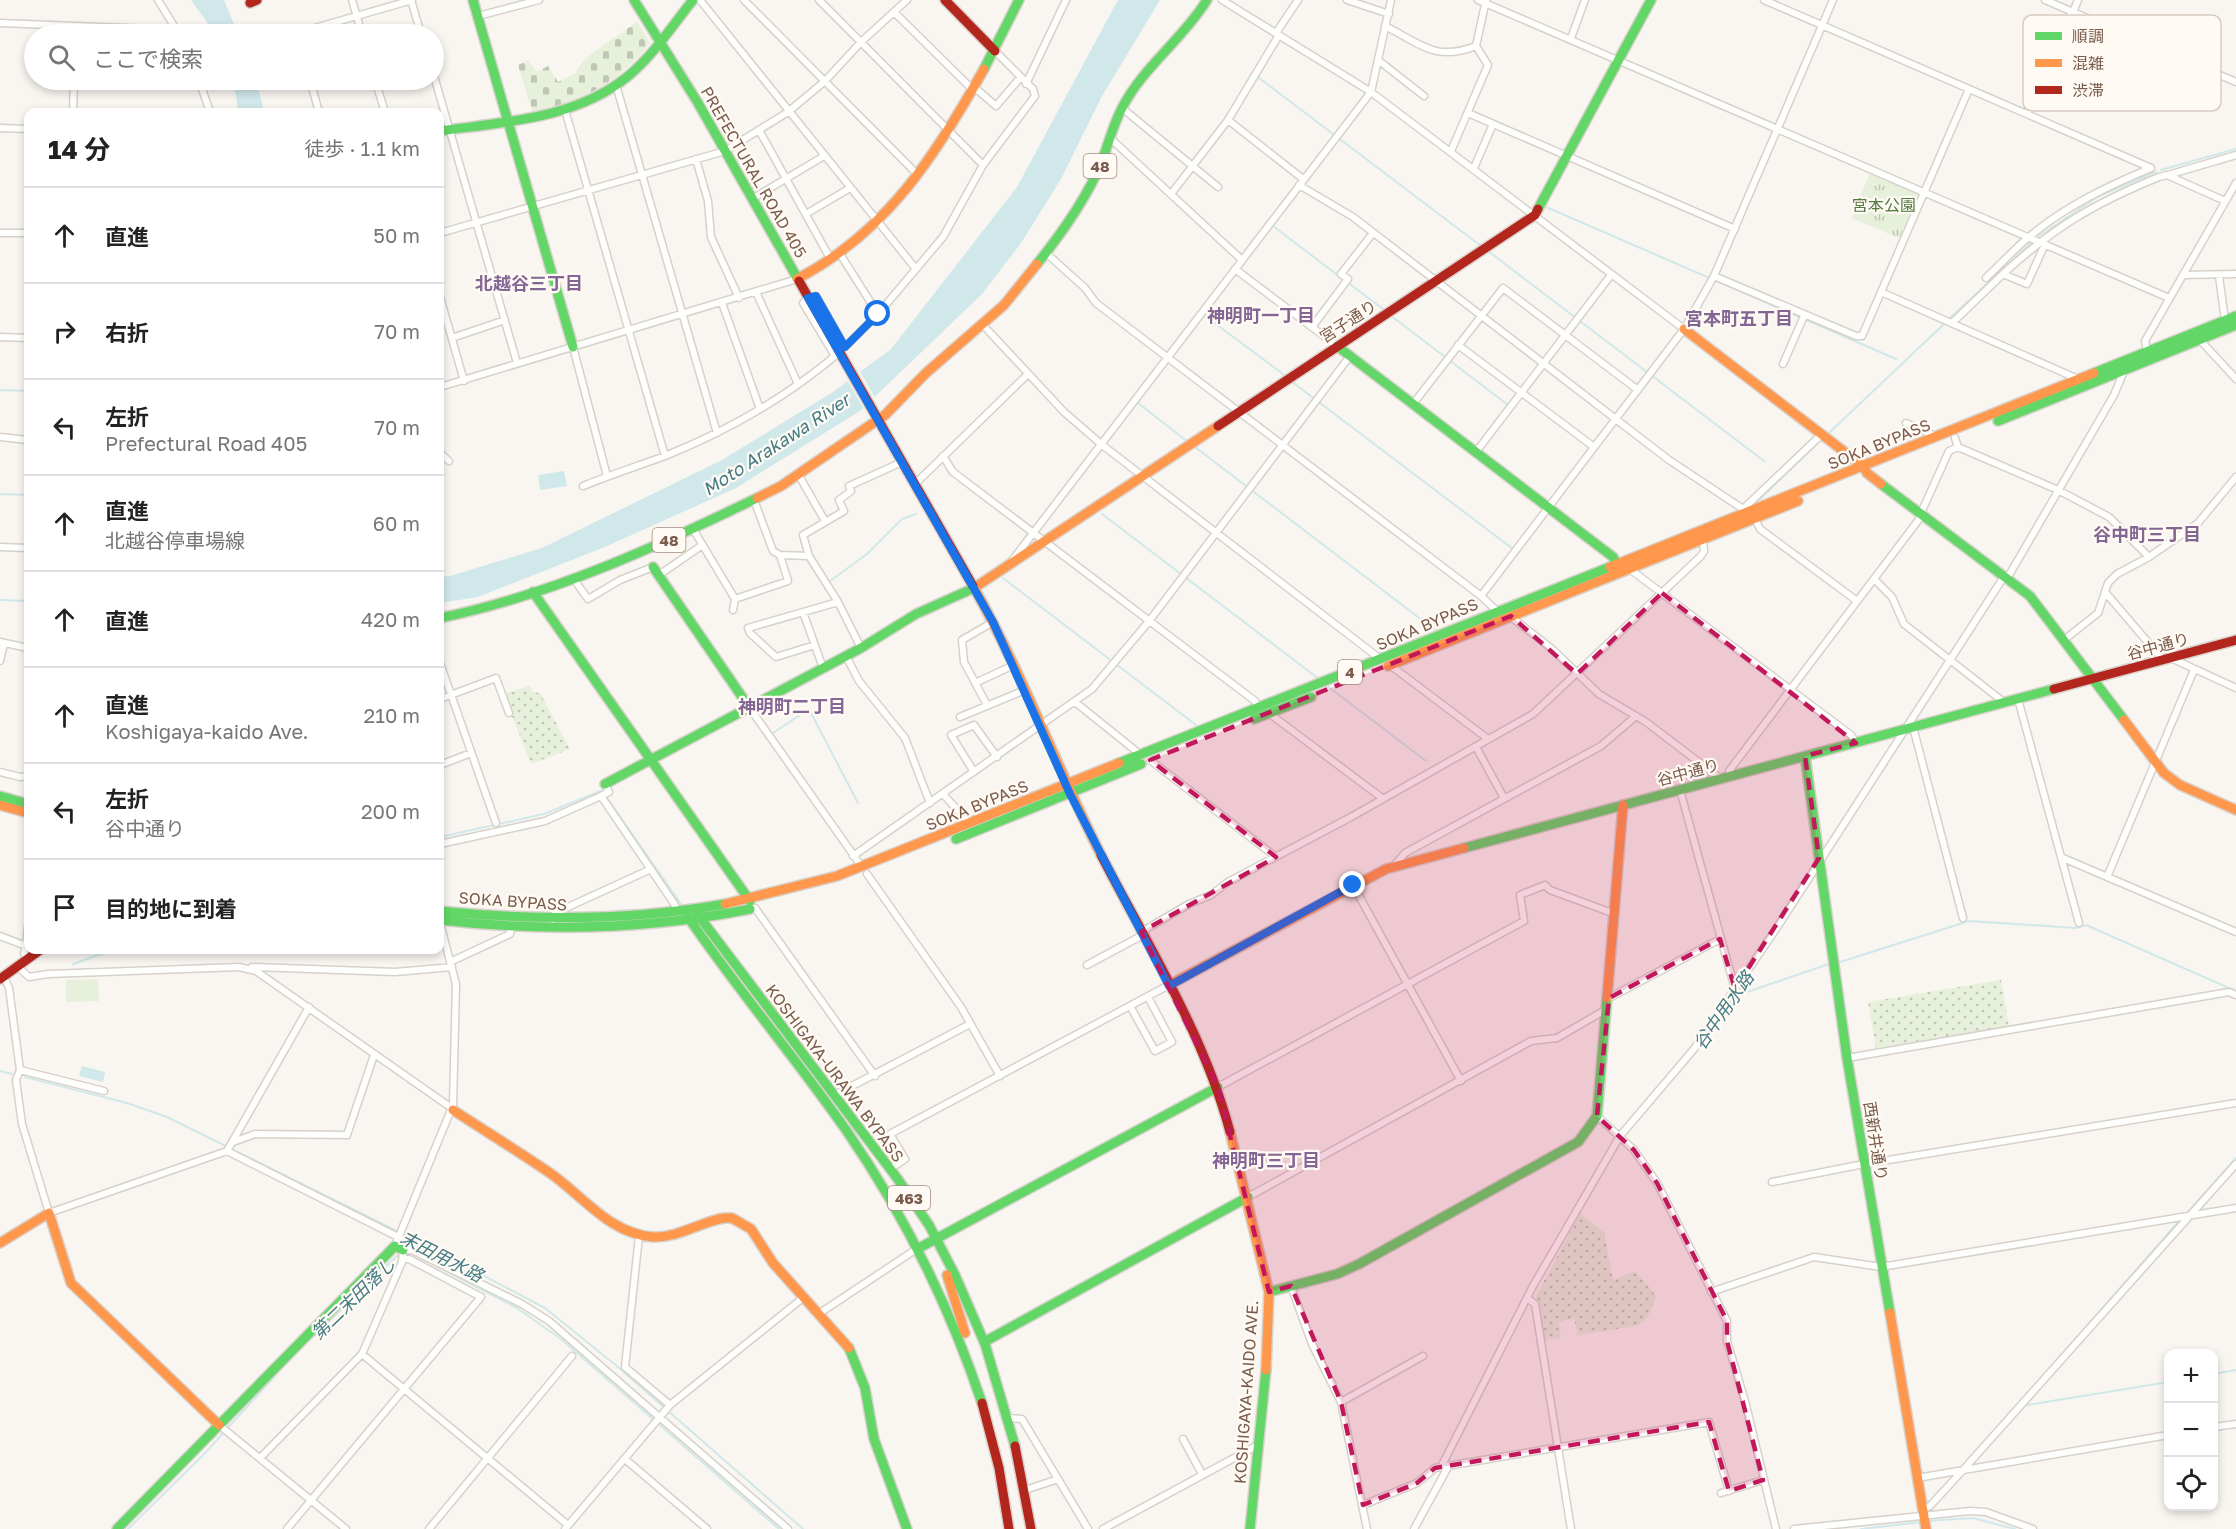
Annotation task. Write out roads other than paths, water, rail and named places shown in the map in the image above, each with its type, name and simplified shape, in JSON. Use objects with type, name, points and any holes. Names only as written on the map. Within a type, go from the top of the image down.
[{"type":"main road","points":[[473,0],[573,347]]},
{"type":"main road","name":"PREFECTURAL ROAD 405","points":[[634,0],[725,151],[974,588]]},
{"type":"main road","points":[[444,130],[565,110],[593,99],[616,85],[639,65],[693,0]]},
{"type":"main road","points":[[945,0],[995,51]]},
{"type":"main road","points":[[797,279],[840,254],[878,222],[917,174],[995,51],[1019,0]]},
{"type":"main road","name":"48","points":[[444,617],[469,614],[573,578],[693,530],[754,500],[798,474],[877,417],[983,326],[1019,288],[1082,205],[1101,165],[1109,137],[1122,108],[1140,81],[1193,22],[1207,0]]},
{"type":"main road","name":"宮子通り","points":[[605,783],[861,648],[916,614],[974,588],[1047,542],[1535,215],[1651,0]]},
{"type":"main road","name":"SOKA BYPASS","points":[[802,896],[1070,794],[1258,709],[1511,616],[1755,519],[1937,436],[2236,316]]},
{"type":"main road","name":"SOKA BYPASS","points":[[444,921],[511,928],[595,929],[757,905],[808,886],[865,871],[970,824],[1066,785],[1270,713],[1497,611],[1744,511],[1957,442],[2124,370],[2236,325]]},
{"type":"main road","points":[[1684,329],[2030,596],[2155,763],[2180,785],[2236,810]]},
{"type":"main road","points":[[1337,346],[1549,507],[1613,557],[1617,564]]},
{"type":"main road","points":[[656,571],[749,707]]},
{"type":"main road","name":"KOSHIGAYA-KAIDO AVE.","points":[[974,588],[1014,665],[1070,794],[1169,986],[1218,1087],[1248,1197],[1269,1292],[1269,1329],[1250,1529]]},
{"type":"main road","points":[[532,592],[757,905]]},
{"type":"main road","name":"谷中通り","points":[[1169,986],[1353,885],[1394,867],[2236,640]]},
{"type":"main road","name":"西新井通り","points":[[1804,756],[1847,1058],[1926,1529]]},
{"type":"main road","points":[[0,796],[24,803]]},
{"type":"main road","points":[[0,805],[24,812]]},
{"type":"main road","points":[[1269,1292],[1337,1274],[1359,1264],[1578,1142],[1597,1116],[1609,998],[1623,805]]},
{"type":"main road","name":"SOKA BYPASS","points":[[444,911],[553,921],[688,917]]},
{"type":"main road","name":"KOSHIGAYA-URAWA BYPASS","points":[[699,915],[889,1170],[967,1300],[984,1342],[1008,1418],[1025,1490],[1031,1529]]},
{"type":"main road","name":"KOSHIGAYA-URAWA BYPASS","points":[[688,917],[812,1083],[919,1248],[969,1363],[994,1445],[1010,1529]]},
{"type":"main road","points":[[2,978],[19,968],[35,954]]},
{"type":"main road","points":[[919,1248],[1218,1087]]},
{"type":"main road","points":[[453,1109],[552,1174],[611,1223],[639,1236],[657,1238],[673,1235],[717,1218],[732,1218],[751,1229],[773,1263],[847,1344],[865,1388],[874,1439],[907,1529]]},
{"type":"main road","points":[[984,1342],[1248,1197]]},
{"type":"main road","points":[[2,1239],[49,1213],[72,1282],[219,1425]]},
{"type":"main road","points":[[933,1241],[951,1284],[971,1355],[969,1363]]},
{"type":"main road","points":[[117,1529],[219,1425],[400,1248]]},
{"type":"street","points":[[158,0],[173,24]]},
{"type":"street","points":[[352,0],[359,24]]},
{"type":"street","points":[[330,24],[412,0],[419,24]]},
{"type":"street","points":[[478,16],[538,0]]},
{"type":"street","points":[[700,0],[916,269]]},
{"type":"street","points":[[744,0],[917,174]]},
{"type":"street","points":[[819,0],[983,165]]},
{"type":"street","points":[[444,232],[725,151],[788,112],[825,81],[861,42],[907,0]]},
{"type":"street","points":[[1026,84],[1066,0]]},
{"type":"street","points":[[1222,0],[1371,92],[1684,329]]},
{"type":"street","points":[[1171,194],[1228,120],[1298,0]]},
{"type":"street","points":[[1347,0],[1389,14]]},
{"type":"street","points":[[1008,567],[1371,92],[1391,0]]},
{"type":"street","points":[[1478,0],[1486,1],[1925,190],[2169,298]]},
{"type":"street","points":[[1571,38],[1585,0]]},
{"type":"street","points":[[1764,0],[2151,168],[2084,200],[2030,236],[1986,278]]},
{"type":"street","points":[[1481,596],[1684,329],[1714,276],[1833,0]]},
{"type":"street","points":[[2045,0],[2079,15]]},
{"type":"street","points":[[2071,15],[2078,0]]},
{"type":"street","points":[[1451,151],[1488,65],[1476,46],[1486,1]]},
{"type":"street","points":[[895,13],[996,106],[1020,78]]},
{"type":"street","points":[[0,23],[25,24]]},
{"type":"street","points":[[1385,26],[1435,52],[1457,53],[1476,46]]},
{"type":"street","points":[[583,486],[665,456],[717,432],[760,409],[835,356],[803,303],[808,298],[816,296],[845,347],[878,314],[943,237],[983,165],[1035,96],[1033,89],[995,51]]},
{"type":"street","points":[[1378,60],[1424,96]]},
{"type":"street","points":[[2221,76],[2236,82]]},
{"type":"street","points":[[616,85],[717,432]]},
{"type":"street","points":[[1714,276],[1804,316],[1856,336],[1863,336],[1970,89]]},
{"type":"street","points":[[73,108],[74,90]]},
{"type":"street","points":[[202,90],[209,108]]},
{"type":"street","points":[[313,90],[318,108]]},
{"type":"street","points":[[378,90],[384,108]]},
{"type":"street","points":[[437,90],[440,108]]},
{"type":"street","points":[[1122,108],[1218,187]]},
{"type":"street","points":[[565,110],[665,456]]},
{"type":"street","points":[[1468,113],[1734,229]]},
{"type":"street","points":[[1228,120],[1301,182],[1353,217],[1480,317],[1687,472],[1744,511],[1821,435]]},
{"type":"street","points":[[1474,168],[1493,124]]},
{"type":"street","points":[[0,128],[24,129]]},
{"type":"street","points":[[444,130],[476,223],[517,363]]},
{"type":"street","points":[[759,130],[831,260]]},
{"type":"street","points":[[1109,137],[1242,260]]},
{"type":"street","points":[[1952,323],[2004,274],[2093,206],[2168,175],[2236,155]]},
{"type":"street","points":[[752,199],[824,156]]},
{"type":"street","points":[[696,159],[708,201],[711,237],[739,298]]},
{"type":"street","points":[[2168,175],[2225,201]]},
{"type":"street","points":[[2147,351],[2145,341],[2236,183]]},
{"type":"street","points":[[806,214],[850,188]]},
{"type":"street","points":[[0,232],[24,234]]},
{"type":"street","points":[[1312,327],[1348,279],[1341,274],[1373,233]]},
{"type":"street","points":[[2004,274],[2027,284],[2042,243]]},
{"type":"street","points":[[1046,253],[1085,288],[1096,303],[1481,596],[1497,611]]},
{"type":"street","points":[[840,254],[878,314]]},
{"type":"street","points":[[1235,269],[1337,346]]},
{"type":"street","points":[[1476,452],[1611,274]]},
{"type":"street","points":[[2183,275],[2236,274]]},
{"type":"street","points":[[2219,276],[2225,320]]},
{"type":"street","points":[[444,386],[797,279]]},
{"type":"street","points":[[1413,404],[1503,288],[1638,390]]},
{"type":"street","points":[[756,292],[798,384]]},
{"type":"street","points":[[1881,292],[2078,379]]},
{"type":"street","points":[[722,303],[760,409]]},
{"type":"street","points":[[444,311],[464,381]]},
{"type":"street","points":[[1783,364],[1804,316]]},
{"type":"street","points":[[452,338],[505,321]]},
{"type":"street","points":[[983,326],[1028,374],[1101,444],[1488,739]]},
{"type":"street","points":[[0,338],[24,338]]},
{"type":"street","points":[[2199,340],[2236,379]]},
{"type":"street","points":[[1458,345],[1594,447]]},
{"type":"street","points":[[573,347],[607,476]]},
{"type":"street","points":[[853,856],[1092,689],[1150,620],[1350,356]]},
{"type":"street","points":[[1414,1529],[1527,1298],[1620,1136],[1694,1049],[1820,858],[1910,728],[1951,659],[2007,576],[2114,395],[2124,370]]},
{"type":"street","points":[[915,484],[1028,374]]},
{"type":"street","points":[[1906,423],[1937,436]]},
{"type":"street","points":[[0,437],[24,440]]},
{"type":"street","points":[[1511,616],[1551,648],[1599,694],[1636,716],[1725,778],[1922,513],[1949,451],[1957,442],[2109,517],[2149,557]]},
{"type":"street","points":[[943,456],[953,472],[1255,701],[1258,709]]},
{"type":"street","points":[[444,457],[449,461]]},
{"type":"street","points":[[861,648],[838,602],[809,556],[803,535],[844,511],[839,500],[851,491],[849,486],[902,462]]},
{"type":"street","points":[[798,474],[825,521]]},
{"type":"street","points":[[2064,640],[2098,613],[2108,583],[2117,573],[2149,557],[2198,523],[2236,477]]},
{"type":"street","points":[[754,500],[773,551],[780,555],[809,556]]},
{"type":"street","points":[[1755,519],[1760,529],[1857,601]]},
{"type":"street","points":[[693,530],[735,599],[733,610]]},
{"type":"street","points":[[1087,965],[1533,714],[1701,556],[1704,546],[1702,539]]},
{"type":"street","points":[[573,578],[588,599],[620,580],[656,571],[701,546]]},
{"type":"street","points":[[0,547],[24,548]]},
{"type":"street","points":[[735,599],[788,581],[780,555]]},
{"type":"street","points":[[1630,569],[1851,735],[1856,743]]},
{"type":"street","points":[[1874,579],[1886,589],[1904,624],[2005,703]]},
{"type":"street","points":[[2105,592],[2167,659],[2236,688]]},
{"type":"street","points":[[815,645],[776,657],[750,633],[748,628],[803,612],[808,613],[838,602]]},
{"type":"street","points":[[803,612],[823,668]]},
{"type":"street","points":[[987,705],[964,662],[962,640],[993,622]]},
{"type":"street","points":[[0,661],[2,643],[24,647]]},
{"type":"street","points":[[846,656],[859,681],[905,738],[930,803]]},
{"type":"street","points":[[975,683],[1014,665]]},
{"type":"street","points":[[2108,877],[2194,670]]},
{"type":"street","points":[[444,675],[496,823]]},
{"type":"street","points":[[444,698],[496,678],[509,712]]},
{"type":"street","points":[[960,717],[1025,690]]},
{"type":"street","points":[[2018,699],[2079,923]]},
{"type":"street","points":[[1075,702],[1276,857]]},
{"type":"street","points":[[749,707],[970,1024],[1000,1076]]},
{"type":"street","points":[[1270,713],[1382,798]]},
{"type":"street","points":[[1394,867],[1405,853],[1601,746],[1636,716]]},
{"type":"street","points":[[974,772],[951,735],[974,725],[997,757]]},
{"type":"street","points":[[1910,728],[1963,918]]},
{"type":"street","points":[[1476,747],[1504,798]]},
{"type":"street","points":[[444,763],[471,753]]},
{"type":"street","points":[[0,772],[24,776]]},
{"type":"street","points":[[444,843],[545,821],[609,792],[605,783]]},
{"type":"street","points":[[1680,790],[1735,989]]},
{"type":"street","points":[[943,794],[970,824]]},
{"type":"street","points":[[602,796],[675,905]]},
{"type":"street","points":[[2063,858],[2236,932]]},
{"type":"street","points":[[553,921],[555,913],[651,869]]},
{"type":"street","points":[[1353,885],[1461,1081]]},
{"type":"street","points":[[1218,1087],[1524,921],[1520,895],[1531,889],[1545,885],[1550,890],[1615,914]]},
{"type":"street","points":[[757,905],[875,1076]]},
{"type":"street","points":[[19,968],[29,977],[48,974],[246,968],[395,972],[451,964],[510,934],[511,928]]},
{"type":"street","points":[[0,936],[24,945]]},
{"type":"street","points":[[260,1458],[362,1354],[453,1109],[457,1025],[456,984],[444,937]]},
{"type":"street","points":[[1609,998],[1720,939]]},
{"type":"street","points":[[25,954],[28,960]]},
{"type":"street","points":[[246,968],[261,974],[453,1109]]},
{"type":"street","points":[[2,978],[9,988],[20,1070],[16,1080],[22,1124],[49,1213],[227,1151],[309,1007]]},
{"type":"street","points":[[889,1170],[905,1159],[890,1134],[1169,986]]},
{"type":"street","points":[[1847,1058],[2229,992],[2236,995]]},
{"type":"street","points":[[1130,1006],[1155,1051],[1172,1042],[1148,997]]},
{"type":"street","points":[[1248,1197],[1531,1041],[1557,1038],[1608,1009]]},
{"type":"street","points":[[833,1096],[875,1076],[970,1024]]},
{"type":"street","points":[[232,1142],[255,1134],[347,1135],[374,1055]]},
{"type":"street","points":[[20,1070],[104,1091]]},
{"type":"street","points":[[1772,1182],[1864,1164],[2236,1103]]},
{"type":"street","points":[[1597,1116],[1620,1136],[1657,1183],[1711,1292],[1728,1321],[1727,1341],[1745,1401],[1776,1529]]},
{"type":"street","points":[[227,1151],[400,1248],[412,1250],[522,1304],[549,1321],[788,1529]]},
{"type":"street","points":[[1923,1512],[2236,1164]]},
{"type":"street","points":[[1711,1292],[1814,1257],[1881,1267],[2236,1208]]},
{"type":"street","points":[[639,1236],[626,1367],[670,1405]]},
{"type":"street","points":[[287,1529],[481,1297],[409,1259],[400,1248]]},
{"type":"street","points":[[820,1313],[919,1248]]},
{"type":"street","points":[[1291,1286],[1312,1344],[1341,1402],[1367,1529]]},
{"type":"street","points":[[362,1354],[566,1527],[670,1405],[804,1297]]},
{"type":"street","points":[[1527,1298],[1535,1304],[1571,1529]]},
{"type":"street","points":[[429,1529],[572,1356]]},
{"type":"street","points":[[1341,1402],[1423,1356]]},
{"type":"street","points":[[1008,1418],[1022,1419],[1088,1529]]},
{"type":"street","points":[[1363,1505],[1417,1484],[1435,1468],[1709,1422],[1729,1491]]},
{"type":"street","points":[[2218,1426],[2236,1424]]},
{"type":"street","points":[[219,1425],[346,1529]]},
{"type":"street","points":[[1917,1478],[2164,1436]]},
{"type":"street","points":[[1183,1439],[1202,1474]]},
{"type":"street","points":[[1103,1529],[1258,1445]]},
{"type":"street","points":[[625,1458],[707,1529]]},
{"type":"street","points":[[1025,1490],[1058,1479]]},
{"type":"street","points":[[1721,1493],[1763,1479]]},
{"type":"street","points":[[1794,1529],[1923,1512],[1986,1512],[2033,1529]]},
{"type":"water","points":[[191,0],[224,0],[234,24],[208,24]]},
{"type":"water","name":"Moto Arakawa River","points":[[1118,0],[1160,0],[1102,96],[1061,179],[1021,243],[982,294],[860,411],[736,488],[607,546],[478,597],[444,602],[444,577],[542,548],[722,460],[833,392],[891,349],[1017,187]]},
{"type":"water","points":[[234,90],[258,90],[263,108],[238,108]]},
{"type":"water","points":[[564,471],[567,486],[540,490],[538,475]]},
{"type":"water","points":[[82,1066],[105,1072],[103,1082],[79,1076]]},
{"type":"waterway","points":[[1259,78],[1481,246]]},
{"type":"waterway","points":[[2161,170],[2236,149]]},
{"type":"waterway","points":[[2039,236],[2099,196],[2156,172]]},
{"type":"waterway","points":[[1546,207],[1896,359]]},
{"type":"waterway","points":[[1273,226],[1340,277]]},
{"type":"waterway","points":[[1949,319],[2032,242]]},
{"type":"waterway","points":[[1488,251],[1764,461]]},
{"type":"waterway","points":[[1347,282],[1386,311]]},
{"type":"waterway","points":[[1390,315],[1508,405]]},
{"type":"waterway","points":[[1205,316],[1287,377]]},
{"type":"waterway","points":[[1829,433],[1944,324]]},
{"type":"waterway","points":[[1291,381],[1513,549]]},
{"type":"waterway","points":[[0,390],[24,391]]},
{"type":"waterway","points":[[1138,403],[1188,442]]},
{"type":"waterway","points":[[1760,499],[1821,440]]},
{"type":"waterway","points":[[1195,447],[1435,630]]},
{"type":"waterway","points":[[0,494],[24,495]]},
{"type":"waterway","points":[[830,581],[867,554],[902,519],[916,514]]},
{"type":"waterway","points":[[1102,514],[1319,679]]},
{"type":"waterway","points":[[1003,578],[1196,725]]},
{"type":"waterway","points":[[0,600],[24,601]]},
{"type":"waterway","points":[[1326,685],[1426,761]]},
{"type":"waterway","points":[[773,733],[809,709],[858,803]]},
{"type":"waterway","name":"谷中用水路","points":[[1862,801],[1877,778]]},
{"type":"waterway","points":[[444,836],[544,814],[603,790]]},
{"type":"waterway","points":[[607,798],[681,904]]},
{"type":"waterway","points":[[1837,963],[1969,921],[2076,928],[2086,925],[2236,991]]},
{"type":"waterway","name":"谷中用水路","points":[[1703,1041],[1772,940]]},
{"type":"waterway","points":[[73,964],[101,954]]},
{"type":"waterway","points":[[1741,994],[1832,963]]},
{"type":"waterway","name":"谷中用水路","points":[[1647,1108],[1688,1060]]},
{"type":"waterway","name":"末田用水路","points":[[0,1071],[12,1074]]},
{"type":"waterway","name":"末田用水路","points":[[25,1077],[127,1103],[167,1117],[435,1250],[545,1308],[618,1367],[803,1529]]},
{"type":"waterway","points":[[2186,1214],[2236,1158]]},
{"type":"waterway","points":[[2055,1362],[2180,1220]]},
{"type":"waterway","name":"第二末田落し","points":[[306,1343],[398,1255],[411,1253],[517,1308],[561,1339],[779,1529]]},
{"type":"waterway","name":"第二末田落し","points":[[128,1529],[206,1452],[291,1358]]},
{"type":"waterway","points":[[2218,1373],[2236,1370]]},
{"type":"waterway","name":"谷中用水路","points":[[1447,1462],[1492,1373]]},
{"type":"waterway","points":[[2022,1406],[2164,1383]]},
{"type":"waterway","points":[[1927,1513],[1962,1475]]},
{"type":"waterway","name":"末田用水路","points":[[1926,1521],[1973,1518],[2015,1529]]},
{"type":"waterway","name":"末田用水路","points":[[1861,1529],[1921,1522]]},
{"type":"district","name":"北越谷三丁目","points":[[529,283]]},
{"type":"district","name":"神明町一丁目","points":[[1261,315]]},
{"type":"district","name":"宮本町五丁目","points":[[1739,318]]},
{"type":"district","name":"谷中町三丁目","points":[[2147,534]]},
{"type":"district","name":"神明町二丁目","points":[[792,706]]},
{"type":"district","name":"神明町三丁目","points":[[1266,1160]]},
{"type":"park label","name":"宮本公園","points":[[1884,205]]}]
